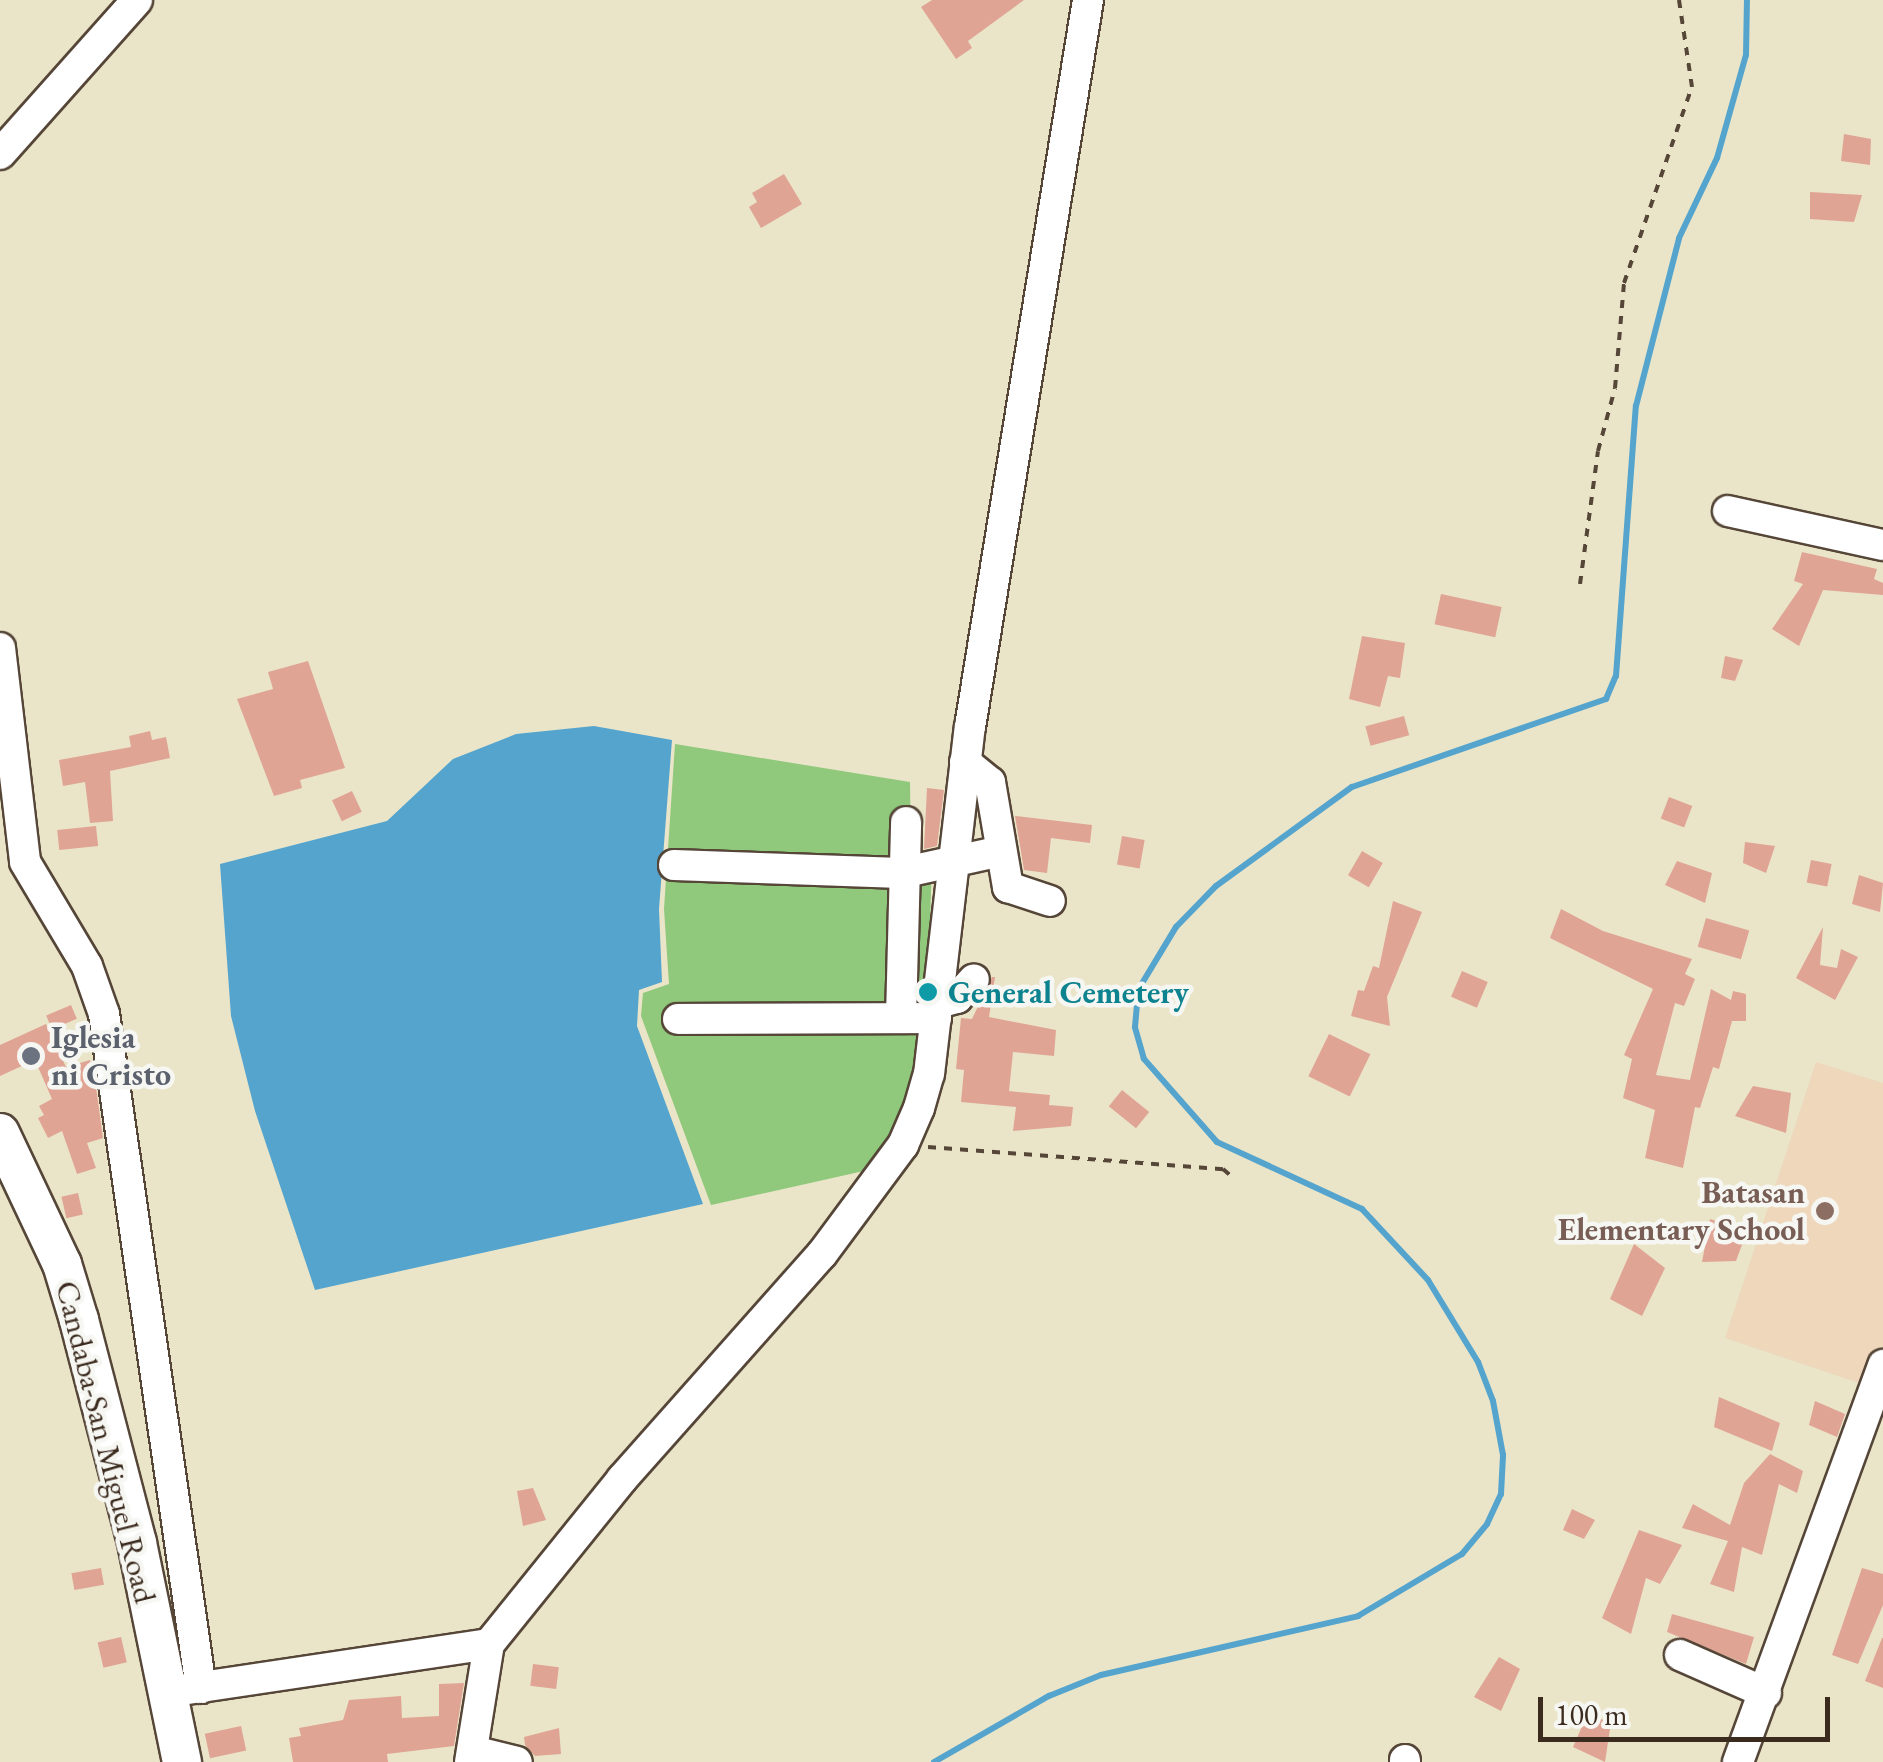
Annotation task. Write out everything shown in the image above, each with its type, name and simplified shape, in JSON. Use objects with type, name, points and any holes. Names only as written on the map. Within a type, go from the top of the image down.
[{"type":"main road","name":"Candaba-San Miguel Road","points":[[0,1133],[62,1264],[79,1320],[137,1542],[163,1692],[182,1762]]},
{"type":"street","points":[[0,154],[137,0]]},
{"type":"street","points":[[517,1762],[471,1757],[489,1644],[622,1480],[822,1254],[904,1145],[929,1074],[966,762],[1088,0]]},
{"type":"street","points":[[1728,511],[1883,545]]},
{"type":"street","points":[[0,648],[24,862],[87,966],[104,1014],[201,1688]]},
{"type":"street","points":[[966,762],[990,782],[1008,887],[1050,901]]},
{"type":"street","points":[[901,1018],[901,873],[906,822]]},
{"type":"street","points":[[674,865],[901,873],[1001,851]]},
{"type":"street","points":[[678,1019],[901,1018],[937,1011],[957,998],[974,979]]},
{"type":"street","points":[[1738,1762],[1883,1365]]},
{"type":"street","points":[[163,1692],[489,1644]]},
{"type":"street","points":[[1680,1655],[1766,1692]]},
{"type":"path","points":[[1580,584],[1598,451],[1616,388],[1624,283],[1692,87],[1679,0]]},
{"type":"path","points":[[904,1145],[1224,1168],[1232,1176]]},
{"type":"shaded area","name":"Batasan Elementary School","points":[[1816,1062],[1883,1083],[1883,1345],[1868,1386],[1725,1338]]},
{"type":"green space","points":[[675,744],[910,782],[911,861],[932,864],[926,1035],[886,1166],[711,1205],[641,1016],[643,993],[669,984],[664,909]]},
{"type":"water","points":[[594,726],[672,740],[659,909],[662,982],[639,990],[637,1026],[703,1204],[315,1290],[255,1111],[231,1016],[220,864],[387,821],[453,759],[516,734]]},
{"type":"building","points":[[932,0],[1024,0],[968,41],[972,48],[956,59],[921,7]]},
{"type":"building","points":[[1844,134],[1871,139],[1870,165],[1841,161]]},
{"type":"building","points":[[784,174],[802,204],[761,228],[749,207],[757,202],[752,193]]},
{"type":"building","points":[[1810,192],[1862,195],[1854,222],[1810,219]]},
{"type":"building","points":[[1802,552],[1877,569],[1874,579],[1883,583],[1883,595],[1823,590],[1799,646],[1772,629],[1803,584],[1794,581]]},
{"type":"building","points":[[1441,594],[1502,607],[1495,637],[1435,624]]},
{"type":"building","points":[[1362,636],[1405,643],[1400,678],[1388,676],[1380,707],[1349,699]]},
{"type":"building","points":[[1725,656],[1743,660],[1735,681],[1721,678]]},
{"type":"building","points":[[308,661],[345,768],[300,780],[302,788],[274,796],[237,699],[273,689],[268,672]]},
{"type":"building","points":[[1404,716],[1409,735],[1371,746],[1365,726]]},
{"type":"building","points":[[150,731],[152,740],[166,737],[170,758],[110,771],[113,821],[90,823],[85,782],[63,786],[59,760],[131,747],[129,736]]},
{"type":"building","points":[[927,788],[944,790],[937,846],[924,849]]},
{"type":"building","points":[[352,791],[362,812],[342,821],[332,800]]},
{"type":"building","points":[[1669,797],[1692,806],[1684,827],[1661,818]]},
{"type":"building","points":[[1015,816],[1092,825],[1090,843],[1051,838],[1047,873],[1024,870]]},
{"type":"building","points":[[96,826],[98,846],[59,850],[57,830]]},
{"type":"building","points":[[1122,836],[1145,840],[1140,869],[1117,865]]},
{"type":"building","points":[[1745,842],[1775,846],[1766,873],[1743,863]]},
{"type":"building","points":[[1362,851],[1383,863],[1369,887],[1348,875]]},
{"type":"building","points":[[1811,860],[1832,864],[1827,887],[1807,883]]},
{"type":"building","points":[[1677,861],[1712,873],[1705,903],[1665,885]]},
{"type":"building","points":[[1859,875],[1883,883],[1880,912],[1852,904]]},
{"type":"building","points":[[1393,901],[1422,912],[1387,997],[1390,1026],[1351,1016],[1358,990],[1364,991],[1373,966],[1379,968]]},
{"type":"building","points":[[1561,909],[1603,931],[1692,959],[1685,974],[1695,979],[1684,1006],[1675,1003],[1656,1075],[1690,1080],[1711,989],[1731,1000],[1733,991],[1746,994],[1746,1021],[1732,1021],[1719,1069],[1713,1067],[1700,1108],[1695,1107],[1683,1168],[1645,1158],[1655,1110],[1623,1098],[1632,1059],[1624,1055],[1653,989],[1550,938]]},
{"type":"building","points":[[1706,918],[1749,930],[1741,959],[1698,947]]},
{"type":"building","points":[[1823,927],[1820,965],[1837,968],[1841,949],[1858,957],[1835,1000],[1796,978]]},
{"type":"building","points":[[1462,971],[1488,982],[1477,1008],[1451,997]]},
{"type":"building","points":[[992,977],[989,1017],[1056,1030],[1054,1056],[1013,1052],[1009,1091],[1050,1095],[1049,1105],[1073,1107],[1071,1126],[1013,1131],[1016,1107],[961,1102],[964,1070],[956,1069],[961,1018],[972,1019]]},
{"type":"building","points":[[71,1005],[77,1019],[52,1029],[46,1016]]},
{"type":"building","points":[[46,1024],[66,1067],[90,1060],[96,1087],[103,1138],[87,1143],[96,1168],[77,1174],[62,1131],[48,1138],[38,1118],[44,1115],[39,1106],[52,1099],[35,1060],[0,1076],[0,1045]]},
{"type":"building","points":[[1329,1034],[1370,1054],[1350,1096],[1308,1076]]},
{"type":"building","points":[[1753,1086],[1791,1093],[1786,1133],[1735,1116]]},
{"type":"building","points":[[1122,1090],[1149,1112],[1136,1128],[1109,1106]]},
{"type":"building","points":[[78,1193],[83,1214],[66,1218],[61,1197]]},
{"type":"building","points":[[1710,1219],[1747,1231],[1736,1261],[1702,1262]]},
{"type":"building","points":[[1634,1244],[1665,1268],[1642,1316],[1610,1299]]},
{"type":"building","points":[[1719,1397],[1780,1423],[1772,1451],[1714,1427]]},
{"type":"building","points":[[1815,1401],[1845,1414],[1837,1437],[1809,1425]]},
{"type":"building","points":[[1770,1454],[1803,1471],[1797,1493],[1779,1484],[1762,1555],[1742,1547],[1734,1592],[1710,1584],[1728,1541],[1682,1528],[1693,1504],[1730,1525],[1744,1483]]},
{"type":"building","points":[[533,1488],[546,1520],[523,1526],[517,1491]]},
{"type":"building","points":[[1572,1509],[1595,1520],[1584,1539],[1563,1530]]},
{"type":"building","points":[[1639,1530],[1682,1545],[1660,1584],[1646,1578],[1631,1634],[1602,1618]]},
{"type":"building","points":[[101,1568],[104,1585],[74,1590],[71,1573]]},
{"type":"building","points":[[1862,1568],[1883,1574],[1883,1605],[1858,1664],[1832,1655]]},
{"type":"building","points":[[1672,1614],[1754,1637],[1746,1664],[1667,1632]]},
{"type":"building","points":[[121,1637],[127,1662],[103,1668],[98,1642]]},
{"type":"building","points":[[1883,1638],[1883,1688],[1865,1681]]},
{"type":"building","points":[[1499,1657],[1520,1669],[1501,1711],[1474,1697]]},
{"type":"building","points":[[533,1664],[559,1667],[556,1689],[530,1686]]},
{"type":"building","points":[[464,1683],[454,1746],[387,1754],[388,1762],[293,1762],[289,1738],[301,1736],[299,1728],[343,1720],[349,1700],[401,1696],[402,1718],[439,1716],[439,1684]]},
{"type":"building","points":[[1587,1715],[1611,1722],[1605,1762],[1573,1747]]},
{"type":"building","points":[[241,1726],[246,1750],[210,1758],[205,1734]]},
{"type":"building","points":[[559,1728],[561,1754],[535,1756],[525,1745],[524,1737]]},
{"type":"waterway","points":[[934,1762],[1049,1696],[1101,1675],[1358,1616],[1462,1554],[1487,1524],[1501,1494],[1503,1455],[1493,1401],[1478,1362],[1428,1280],[1362,1209],[1217,1142],[1144,1059],[1135,1027],[1138,990],[1176,927],[1216,886],[1352,787],[1606,699],[1616,676],[1636,406],[1679,238],[1717,158],[1746,55],[1747,0]]},
{"type":"place","name":"General Cemetery","points":[[928,992]]},
{"type":"place","name":"Iglesia ni Cristo","points":[[31,1056]]},
{"type":"place","name":"Batasan Elementary School","points":[[1825,1211]]}]
